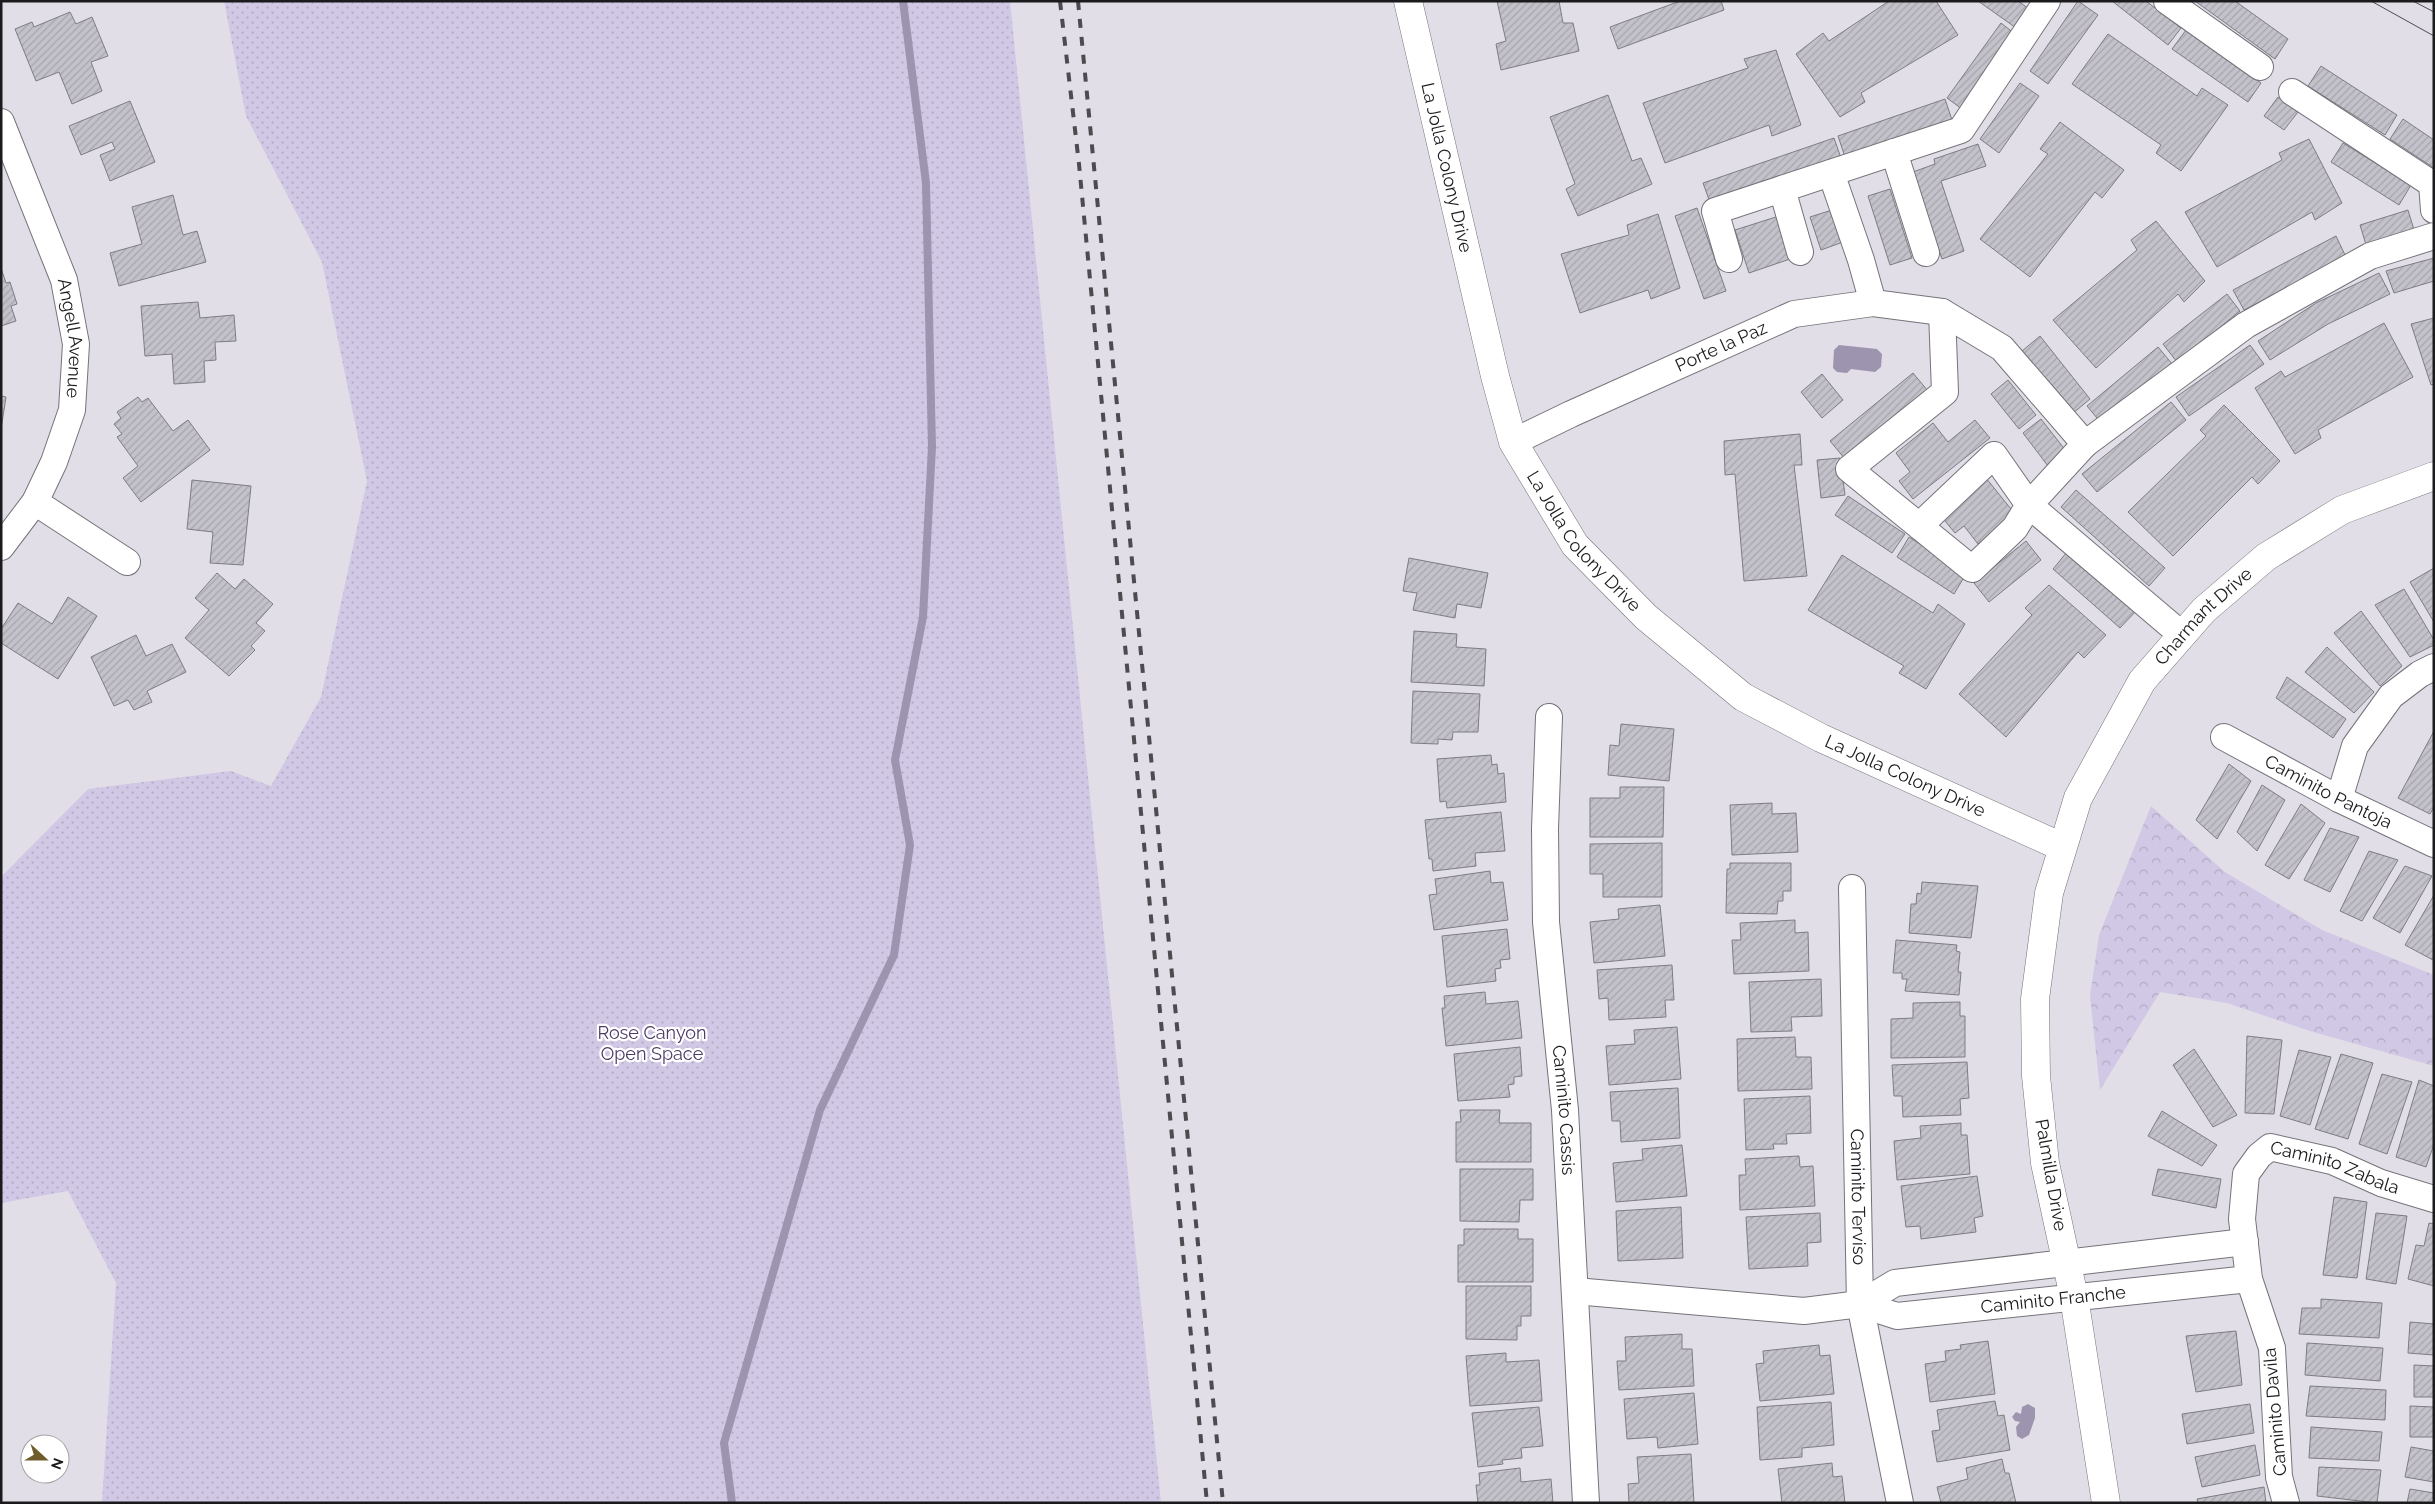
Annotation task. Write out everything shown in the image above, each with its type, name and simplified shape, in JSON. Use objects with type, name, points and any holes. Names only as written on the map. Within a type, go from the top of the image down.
[{"type":"street","name":"La Jolla Colony Drive","points":[[1408,1],[1495,376],[1514,442],[1575,545],[1646,617],[1743,698],[1821,738],[2062,847]]},
{"type":"street","points":[[1729,258],[1716,211],[1961,130],[2046,1]]},
{"type":"street","points":[[2167,1],[2260,67]]},
{"type":"street","points":[[2292,92],[2432,184],[2434,210]]},
{"type":"street","name":"Angell Avenue","points":[[1,122],[64,280],[76,344],[72,410],[54,462],[35,502],[1,547]]},
{"type":"street","points":[[1894,152],[1926,253]]},
{"type":"street","points":[[1831,173],[1861,260],[1873,303]]},
{"type":"street","points":[[1782,190],[1800,252]]},
{"type":"street","points":[[1942,312],[1945,392],[1849,468],[1972,569],[2016,528],[2029,505],[2085,444],[2246,325],[2370,256],[2434,236]]},
{"type":"street","name":"Porte la Paz","points":[[1514,442],[1571,414],[1794,314],[1873,303],[1942,312]]},
{"type":"street","points":[[1942,312],[2002,348],[2085,444]]},
{"type":"street","points":[[1919,526],[1994,455],[2029,505],[2182,635]]},
{"type":"street","name":"Charmant Drive","points":[[2062,847],[2078,798],[2142,681],[2204,610],[2266,557],[2342,510],[2434,476]]},
{"type":"street","points":[[35,502],[127,562]]},
{"type":"street","points":[[2339,798],[2355,746],[2391,696],[2420,674],[2434,667]]},
{"type":"street","name":"Caminito Cassis","points":[[1549,717],[1544,829],[1546,922],[1564,1110],[1586,1503]]},
{"type":"street","name":"Caminito Pantoja","points":[[2224,737],[2339,798],[2434,844]]},
{"type":"street","name":"Palmilla Drive","points":[[2062,847],[2049,893],[2035,999],[2036,1066],[2045,1163],[2074,1297],[2106,1503]]},
{"type":"street","name":"Caminito Terviso","points":[[1852,888],[1860,1304],[1900,1503]]},
{"type":"street","name":"Caminito Zabala","points":[[2246,1174],[2259,1156],[2270,1147],[2332,1161],[2381,1183],[2434,1199]]},
{"type":"street","name":"Caminito Davila","points":[[2246,1174],[2242,1219],[2249,1278],[2272,1348],[2279,1477],[2286,1503]]},
{"type":"street","name":"Caminito Franche","points":[[1575,1291],[1804,1311],[1860,1304],[1895,1284],[2245,1242]]},
{"type":"street","name":"Caminito Franche","points":[[1860,1304],[1897,1316],[2249,1278]]},
{"type":"green space","name":"Rose Canyon Open Space","points":[[224,1],[1010,1],[1161,1503],[102,1503],[116,1283],[68,1191],[1,1203],[1,877],[88,789],[231,771],[271,786],[321,697],[367,481],[322,262],[246,116]]},
{"type":"green space","points":[[2151,806],[2225,872],[2322,930],[2434,975],[2434,1066],[2310,1031],[2227,1003],[2160,992],[2100,1090],[2090,996],[2099,935]]},
{"type":"shaded area","points":[[1839,345],[1877,349],[1882,354],[1881,367],[1875,372],[1851,369],[1847,373],[1837,372],[1833,368],[1834,350]]},
{"type":"shaded area","points":[[2028,1404],[2035,1408],[2035,1418],[2029,1435],[2022,1439],[2017,1436],[2016,1427],[2020,1422],[2015,1421],[2012,1417],[2016,1412],[2021,1414],[2022,1407]]},
{"type":"building","points":[[1497,1],[1559,1],[1563,23],[1573,23],[1579,51],[1501,70],[1496,44],[1506,41]]},
{"type":"building","points":[[1680,1],[1721,1],[1724,10],[1618,49],[1610,27]]},
{"type":"building","points":[[1889,1],[1936,1],[1958,35],[1861,93],[1865,102],[1840,117],[1796,54],[1823,33],[1829,41]]},
{"type":"building","points":[[1978,1],[2018,1],[2032,11],[2019,30]]},
{"type":"building","points":[[2078,1],[2098,15],[2048,84],[2030,71]]},
{"type":"building","points":[[2112,1],[2146,1],[2181,28],[2168,45]]},
{"type":"building","points":[[2195,1],[2235,1],[2288,39],[2275,59]]},
{"type":"building","points":[[70,12],[76,24],[92,17],[108,56],[91,62],[102,91],[72,104],[59,72],[36,81],[15,29],[32,22],[34,27]]},
{"type":"building","points":[[2001,23],[2019,37],[1966,112],[1947,98]]},
{"type":"building","points":[[2186,30],[2261,83],[2248,102],[2172,49]]},
{"type":"building","points":[[2108,34],[2197,96],[2202,88],[2228,105],[2181,171],[2156,153],[2161,145],[2072,84]]},
{"type":"building","points":[[1776,50],[1801,125],[1772,136],[1769,125],[1665,163],[1643,103],[1748,68],[1744,59]]},
{"type":"building","points":[[2321,66],[2397,115],[2385,135],[2308,86]]},
{"type":"building","points":[[2020,83],[2039,96],[1999,153],[1980,139]]},
{"type":"building","points":[[1608,95],[1632,161],[1641,158],[1652,184],[1578,216],[1566,189],[1575,184],[1550,117]]},
{"type":"building","points":[[2278,97],[2298,112],[2284,130],[2264,116]]},
{"type":"building","points":[[1945,99],[1953,123],[1846,160],[1838,136]]},
{"type":"building","points":[[130,101],[155,162],[110,181],[100,155],[115,149],[112,142],[81,155],[69,126]]},
{"type":"building","points":[[2403,119],[2434,140],[2434,168],[2390,139]]},
{"type":"building","points":[[2060,122],[2124,170],[2102,198],[2095,192],[2030,277],[1980,239],[2048,154],[2040,149]]},
{"type":"building","points":[[1834,138],[1842,161],[1711,205],[1703,183]]},
{"type":"building","points":[[2309,139],[2342,203],[2315,220],[2312,212],[2217,267],[2185,212],[2282,160],[2279,153]]},
{"type":"building","points":[[2343,143],[2411,185],[2399,205],[2331,162]]},
{"type":"building","points":[[1978,144],[1986,166],[1941,181],[1964,251],[1942,259],[1913,172],[1935,164],[1934,159]]},
{"type":"building","points":[[1890,189],[1912,258],[1890,265],[1868,196]]},
{"type":"building","points":[[173,195],[183,235],[197,231],[206,262],[119,286],[110,253],[142,244],[132,207]]},
{"type":"building","points":[[1697,208],[1726,291],[1704,299],[1675,216]]},
{"type":"building","points":[[1832,210],[1843,242],[1821,250],[1810,217]]},
{"type":"building","points":[[2408,210],[2415,233],[2367,248],[2360,225]]},
{"type":"building","points":[[1658,214],[1680,288],[1651,299],[1648,290],[1580,313],[1561,254],[1629,235],[1627,225]]},
{"type":"building","points":[[1779,216],[1793,258],[1749,273],[1735,230]]},
{"type":"building","points":[[2156,221],[2205,281],[2184,302],[2178,294],[2096,368],[2053,320],[2137,250],[2131,240]]},
{"type":"building","points":[[2336,236],[2346,257],[2244,310],[2233,290]]},
{"type":"building","points":[[2434,258],[2434,281],[2394,293],[2386,271]]},
{"type":"building","points":[[1,268],[6,283],[10,282],[17,304],[11,306],[16,321],[1,326]]},
{"type":"building","points":[[2379,273],[2390,294],[2328,324],[2270,360],[2258,341],[2316,303]]},
{"type":"building","points":[[2227,294],[2240,311],[2177,362],[2163,344]]},
{"type":"building","points":[[198,302],[200,318],[234,315],[236,341],[215,342],[216,360],[204,361],[205,382],[174,384],[172,354],[145,356],[141,306]]},
{"type":"building","points":[[2434,318],[2434,384],[2431,385],[2411,324]]},
{"type":"building","points":[[2384,323],[2413,377],[2318,430],[2321,438],[2295,454],[2255,388],[2281,371],[2285,377]]},
{"type":"building","points":[[2040,336],[2090,399],[2072,414],[2022,351]]},
{"type":"building","points":[[2250,345],[2264,364],[2189,416],[2176,397]]},
{"type":"building","points":[[2158,347],[2173,365],[2102,424],[2087,406]]},
{"type":"building","points":[[1913,373],[1928,391],[1845,459],[1830,441]]},
{"type":"building","points":[[1822,374],[1843,400],[1822,418],[1801,392]]},
{"type":"building","points":[[2008,380],[2036,415],[2019,429],[1991,394]]},
{"type":"building","points":[[1,396],[6,397],[1,429]]},
{"type":"building","points":[[138,397],[142,402],[148,398],[173,431],[188,420],[210,450],[141,502],[123,478],[138,466],[117,437],[122,434],[114,424],[121,418],[117,412]]},
{"type":"building","points":[[2171,402],[2186,420],[2097,492],[2082,474]]},
{"type":"building","points":[[2224,405],[2280,461],[2258,484],[2252,477],[2173,556],[2128,512],[2206,436],[2200,430]]},
{"type":"building","points":[[2041,419],[2070,456],[2051,470],[2023,433]]},
{"type":"building","points":[[1975,420],[1990,438],[1913,499],[1899,481],[1910,472],[1896,453],[1933,423],[1948,442]]},
{"type":"building","points":[[1800,434],[1802,465],[1794,465],[1807,576],[1744,581],[1735,474],[1725,475],[1724,441]]},
{"type":"building","points":[[1840,458],[1845,495],[1821,498],[1817,460]]},
{"type":"building","points":[[1986,478],[2015,514],[1978,544],[1964,526],[1955,533],[1940,515]]},
{"type":"building","points":[[192,480],[251,486],[243,565],[210,563],[213,532],[187,529]]},
{"type":"building","points":[[2076,490],[2165,568],[2149,586],[2061,507]]},
{"type":"building","points":[[1848,496],[1905,534],[1892,553],[1835,515]]},
{"type":"building","points":[[1909,537],[1966,574],[1954,594],[1897,557]]},
{"type":"building","points":[[2026,541],[2041,560],[1989,602],[1974,583]]},
{"type":"building","points":[[2067,552],[2136,611],[2120,628],[2053,569]]},
{"type":"building","points":[[1842,555],[1933,613],[1938,604],[1965,624],[1926,689],[1899,673],[1904,666],[1808,610]]},
{"type":"building","points":[[1409,558],[1488,573],[1481,608],[1457,604],[1455,618],[1413,610],[1417,593],[1403,591]]},
{"type":"building","points":[[2434,568],[2434,622],[2410,582]]},
{"type":"building","points":[[217,573],[235,589],[244,579],[273,604],[256,623],[265,631],[251,646],[255,650],[229,676],[185,638],[209,610],[195,598]]},
{"type":"building","points":[[2049,585],[2106,635],[2084,658],[2078,652],[2006,737],[1959,694],[2032,615],[2025,608]]},
{"type":"building","points":[[2404,589],[2434,640],[2434,645],[2410,657],[2375,605]]},
{"type":"building","points":[[68,597],[97,616],[58,679],[1,643],[1,629],[18,603],[52,624]]},
{"type":"building","points":[[2361,611],[2402,666],[2380,686],[2334,633]]},
{"type":"building","points":[[1414,631],[1457,634],[1456,647],[1486,649],[1484,686],[1411,682]]},
{"type":"building","points":[[136,635],[146,656],[172,644],[186,672],[147,691],[152,702],[134,710],[128,700],[114,706],[91,657]]},
{"type":"building","points":[[2327,647],[2374,692],[2354,713],[2305,672]]},
{"type":"building","points":[[2287,677],[2346,719],[2333,738],[2276,698]]},
{"type":"building","points":[[1413,691],[1480,694],[1478,732],[1453,732],[1452,740],[1438,739],[1438,744],[1411,743]]},
{"type":"building","points":[[1621,724],[1674,729],[1669,781],[1608,775],[1610,745],[1619,746]]},
{"type":"building","points":[[2434,731],[2434,807],[2430,814],[2398,798]]},
{"type":"building","points":[[1491,755],[1492,765],[1497,764],[1498,774],[1504,773],[1506,802],[1447,808],[1446,801],[1440,802],[1437,759]]},
{"type":"building","points":[[2229,764],[2251,781],[2217,839],[2196,820]]},
{"type":"building","points":[[2262,785],[2285,800],[2257,851],[2237,832]]},
{"type":"building","points":[[1620,787],[1664,787],[1663,837],[1590,837],[1590,798],[1620,798]]},
{"type":"building","points":[[1772,803],[1772,814],[1796,813],[1798,852],[1732,855],[1730,805]]},
{"type":"building","points":[[2301,804],[2325,823],[2289,879],[2265,865]]},
{"type":"building","points":[[1501,812],[1505,851],[1475,853],[1476,866],[1433,871],[1432,859],[1429,859],[1425,820]]},
{"type":"building","points":[[2330,828],[2359,837],[2330,892],[2304,880]]},
{"type":"building","points":[[1662,843],[1662,897],[1603,897],[1603,874],[1590,874],[1590,844]]},
{"type":"building","points":[[2369,851],[2398,860],[2362,921],[2340,911]]},
{"type":"building","points":[[1730,863],[1791,863],[1791,891],[1783,891],[1783,901],[1778,901],[1777,914],[1726,913],[1727,869],[1730,869]]},
{"type":"building","points":[[2405,866],[2432,876],[2400,933],[2373,918]]},
{"type":"building","points":[[1490,871],[1491,883],[1503,882],[1508,920],[1434,930],[1429,895],[1437,894],[1435,879]]},
{"type":"building","points":[[1922,882],[1978,886],[1971,938],[1909,933],[1911,904],[1916,904],[1917,893],[1921,894]]},
{"type":"building","points":[[2434,895],[2434,959],[2433,960],[2405,945]]},
{"type":"building","points":[[1660,905],[1665,956],[1594,963],[1590,922],[1619,919],[1618,909]]},
{"type":"building","points":[[1795,920],[1795,933],[1808,932],[1809,971],[1734,974],[1732,940],[1741,940],[1740,923]]},
{"type":"building","points":[[1507,929],[1510,959],[1500,960],[1501,968],[1495,969],[1496,981],[1447,987],[1442,936]]},
{"type":"building","points":[[1896,940],[1957,945],[1956,951],[1960,952],[1958,972],[1961,972],[1959,995],[1905,991],[1907,979],[1902,979],[1902,973],[1893,973]]},
{"type":"building","points":[[1672,965],[1674,1000],[1665,1000],[1666,1017],[1609,1020],[1608,998],[1599,999],[1597,970]]},
{"type":"building","points":[[1821,979],[1822,1016],[1791,1017],[1792,1031],[1751,1032],[1749,982]]},
{"type":"building","points":[[1485,992],[1486,1004],[1518,1001],[1522,1038],[1446,1046],[1442,1008],[1445,1008],[1444,996]]},
{"type":"building","points":[[1960,1002],[1960,1016],[1965,1016],[1965,1057],[1891,1058],[1891,1019],[1913,1018],[1913,1003]]},
{"type":"building","points":[[1677,1027],[1681,1079],[1609,1085],[1606,1046],[1635,1044],[1634,1030]]},
{"type":"building","points":[[2247,1036],[2282,1040],[2274,1114],[2245,1113]]},
{"type":"building","points":[[1795,1037],[1796,1057],[1811,1057],[1812,1089],[1738,1091],[1737,1039]]},
{"type":"building","points":[[1520,1047],[1522,1076],[1514,1077],[1514,1084],[1508,1085],[1510,1097],[1458,1101],[1454,1054]]},
{"type":"building","points":[[2194,1049],[2237,1115],[2213,1127],[2173,1065]]},
{"type":"building","points":[[2299,1050],[2331,1057],[2310,1125],[2280,1116]]},
{"type":"building","points":[[2341,1054],[2373,1063],[2348,1139],[2315,1129]]},
{"type":"building","points":[[1967,1062],[1969,1098],[1960,1099],[1961,1115],[1903,1117],[1902,1096],[1894,1096],[1892,1065]]},
{"type":"building","points":[[2382,1074],[2412,1082],[2387,1154],[2359,1144]]},
{"type":"building","points":[[2419,1080],[2434,1086],[2434,1144],[2426,1167],[2396,1157]]},
{"type":"building","points":[[1678,1088],[1680,1138],[1621,1142],[1620,1121],[1612,1121],[1610,1092]]},
{"type":"building","points":[[1810,1096],[1811,1133],[1786,1134],[1787,1144],[1773,1144],[1774,1149],[1746,1150],[1744,1099]]},
{"type":"building","points":[[1460,1110],[1500,1110],[1499,1123],[1531,1123],[1531,1162],[1456,1162],[1456,1122],[1461,1122]]},
{"type":"building","points":[[2162,1111],[2217,1145],[2202,1166],[2148,1136]]},
{"type":"building","points":[[1961,1123],[1961,1135],[1967,1135],[1970,1174],[1897,1180],[1894,1141],[1921,1138],[1920,1126]]},
{"type":"building","points":[[1682,1145],[1687,1196],[1616,1202],[1613,1163],[1643,1160],[1642,1149]]},
{"type":"building","points":[[1799,1156],[1800,1167],[1813,1166],[1815,1206],[1740,1210],[1739,1175],[1746,1175],[1745,1159]]},
{"type":"building","points":[[1460,1169],[1533,1169],[1533,1200],[1520,1200],[1519,1222],[1460,1221]]},
{"type":"building","points":[[2158,1169],[2221,1179],[2216,1208],[2152,1195]]},
{"type":"building","points":[[1977,1176],[1983,1216],[1974,1218],[1976,1232],[1921,1239],[1920,1226],[1906,1227],[1901,1186]]},
{"type":"building","points":[[2334,1197],[2367,1202],[2357,1278],[2323,1275]]},
{"type":"building","points":[[1681,1207],[1683,1258],[1618,1261],[1616,1211]]},
{"type":"building","points":[[1820,1213],[1821,1242],[1807,1243],[1808,1266],[1749,1269],[1746,1217]]},
{"type":"building","points":[[2376,1213],[2407,1216],[2396,1284],[2366,1279]]},
{"type":"building","points":[[2429,1223],[2434,1224],[2434,1286],[2408,1279],[2416,1245],[2424,1246]]},
{"type":"building","points":[[1464,1229],[1518,1229],[1518,1239],[1533,1239],[1533,1282],[1458,1282],[1458,1245],[1464,1245]]},
{"type":"building","points":[[1466,1286],[1531,1286],[1531,1316],[1521,1316],[1521,1326],[1517,1326],[1517,1340],[1466,1339]]},
{"type":"building","points":[[2321,1299],[2382,1303],[2379,1338],[2299,1334],[2302,1308],[2321,1308]]},
{"type":"building","points":[[2410,1322],[2434,1324],[2434,1355],[2408,1353]]},
{"type":"building","points":[[2236,1331],[2242,1385],[2196,1392],[2186,1336]]},
{"type":"building","points":[[1682,1334],[1682,1349],[1692,1349],[1694,1386],[1619,1390],[1617,1361],[1626,1361],[1625,1337]]},
{"type":"building","points":[[1988,1341],[1995,1394],[1930,1402],[1925,1364],[1946,1361],[1945,1351],[1961,1349],[1960,1345]]},
{"type":"building","points":[[2307,1343],[2383,1348],[2380,1381],[2305,1375]]},
{"type":"building","points":[[1819,1345],[1820,1356],[1830,1355],[1834,1394],[1760,1401],[1756,1364],[1764,1363],[1763,1351]]},
{"type":"building","points":[[1506,1353],[1506,1362],[1539,1360],[1542,1401],[1470,1406],[1466,1356]]},
{"type":"building","points":[[2414,1365],[2434,1366],[2434,1397],[2414,1397]]},
{"type":"building","points":[[2310,1386],[2386,1390],[2385,1420],[2306,1416]]},
{"type":"building","points":[[1694,1393],[1698,1444],[1658,1448],[1657,1437],[1627,1439],[1624,1399]]},
{"type":"building","points":[[1995,1401],[1998,1416],[2004,1415],[2010,1450],[1937,1462],[1932,1431],[1940,1430],[1937,1410]]},
{"type":"building","points":[[1831,1402],[1834,1445],[1802,1448],[1802,1457],[1760,1460],[1757,1407]]},
{"type":"building","points":[[2250,1404],[2254,1433],[2187,1444],[2182,1414]]},
{"type":"building","points":[[2410,1406],[2434,1407],[2434,1437],[2410,1437]]},
{"type":"building","points":[[1539,1407],[1543,1446],[1521,1448],[1522,1458],[1502,1460],[1503,1464],[1478,1467],[1472,1413]]},
{"type":"building","points":[[2311,1427],[2382,1432],[2379,1461],[2309,1458]]},
{"type":"building","points":[[2255,1445],[2260,1475],[2202,1487],[2195,1457]]},
{"type":"building","points":[[2411,1447],[2434,1451],[2434,1482],[2405,1477]]},
{"type":"building","points":[[1691,1454],[1694,1503],[1629,1503],[1628,1484],[1639,1483],[1637,1457]]},
{"type":"building","points":[[2002,1459],[2005,1473],[2009,1473],[2016,1503],[1941,1503],[1937,1487],[1968,1479],[1966,1468]]},
{"type":"building","points":[[1832,1463],[1833,1477],[1842,1476],[1845,1503],[1782,1503],[1778,1469]]},
{"type":"building","points":[[2319,1467],[2381,1470],[2377,1503],[2317,1496]]},
{"type":"building","points":[[1520,1468],[1521,1482],[1551,1479],[1553,1503],[1478,1503],[1476,1485],[1480,1485],[1479,1473]]},
{"type":"building","points":[[2264,1487],[2266,1503],[2198,1503],[2197,1499]]},
{"type":"building","points":[[2410,1489],[2434,1493],[2434,1503],[2407,1503]]},
{"type":"waterway","points":[[732,1503],[724,1443],[820,1110],[894,955],[910,845],[895,760],[923,617],[932,447],[926,183],[903,1]]},
{"type":"tram line","points":[[2371,1],[2434,36]]},
{"type":"tram line","points":[[2413,1],[2434,12]]},
{"type":"railway","points":[[1060,1],[1079,164],[1207,1503]]},
{"type":"railway","points":[[1078,1],[1223,1503]]}]
